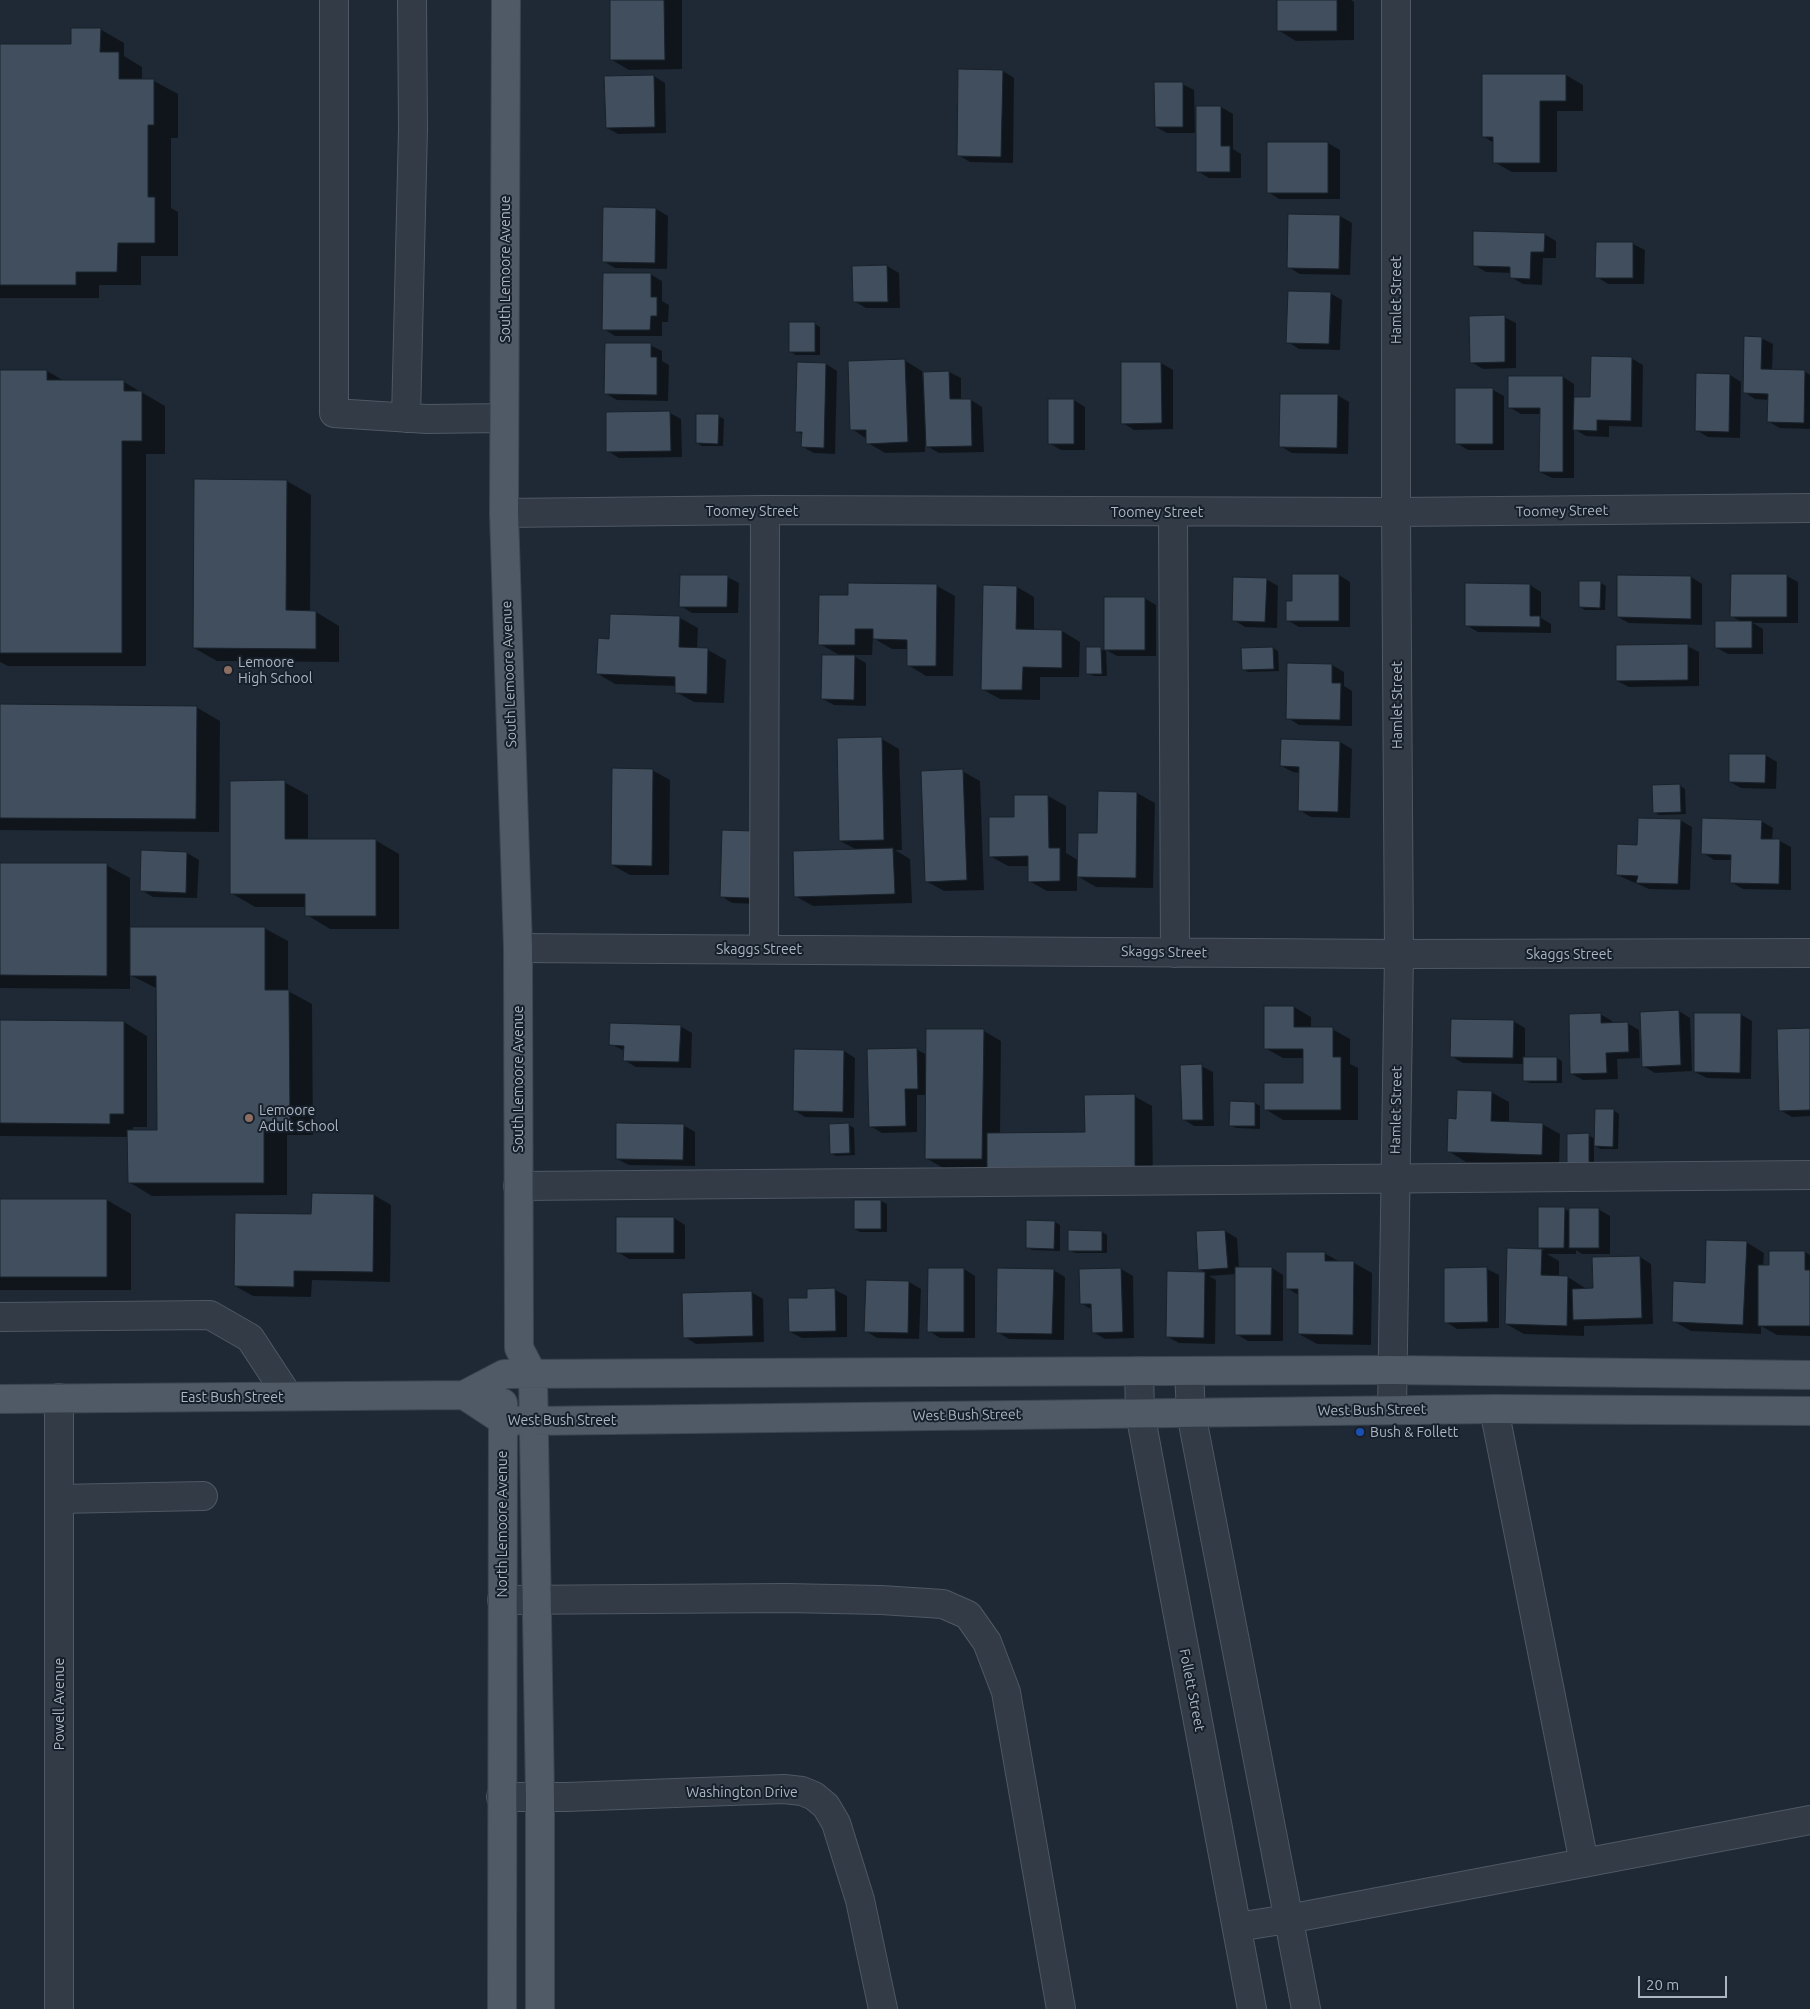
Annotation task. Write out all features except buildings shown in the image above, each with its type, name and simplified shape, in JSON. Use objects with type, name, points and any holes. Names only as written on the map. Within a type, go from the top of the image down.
[{"type":"main road","name":"South Lemoore Avenue","points":[[506,0],[504,513],[518,948],[519,1348]]},
{"type":"main road","points":[[519,1348],[533,1375],[540,1797],[540,2009]]},
{"type":"main road","name":"North Lemoore Avenue","points":[[502,2009],[502,1420],[504,1374],[519,1348]]},
{"type":"main road","points":[[464,1395],[504,1374],[1391,1370],[1810,1374]]},
{"type":"main road","name":"East Bush Street","points":[[0,1399],[464,1395]]},
{"type":"main road","name":"West Bush Street","points":[[464,1395],[502,1420],[533,1421],[1494,1409],[1810,1411]]},
{"type":"street","points":[[334,0],[334,413],[406,418],[504,418]]},
{"type":"street","points":[[406,418],[413,129],[412,0]]},
{"type":"street","name":"Hamlet Street","points":[[1392,1410],[1391,1370],[1399,954],[1396,512],[1396,0]]},
{"type":"street","name":"Toomey Street","points":[[504,513],[765,510],[1396,512],[1810,508]]},
{"type":"street","points":[[764,949],[765,510]]},
{"type":"street","points":[[1173,512],[1175,953]]},
{"type":"street","name":"Skaggs Street","points":[[518,948],[1399,954],[1810,953]]},
{"type":"street","points":[[518,1186],[1810,1175]]},
{"type":"street","points":[[0,1317],[210,1315],[250,1338],[288,1396]]},
{"type":"street","name":"Follett Street","points":[[1139,1371],[1140,1413],[1252,2009]]},
{"type":"street","points":[[1189,1372],[1191,1413],[1306,2009]]},
{"type":"street","name":"Powell Avenue","points":[[60,1398],[60,2009]]},
{"type":"street","points":[[1494,1409],[1584,1863]]},
{"type":"street","points":[[60,1499],[203,1496]]},
{"type":"street","points":[[502,1600],[881,1600],[943,1604],[968,1616],[988,1642],[1006,1692],[1061,2009]]},
{"type":"street","name":"Washington Drive","points":[[501,1797],[784,1789],[802,1791],[814,1796],[826,1806],[836,1823],[860,1900],[883,2009]]},
{"type":"street","points":[[1237,1927],[1810,1820]]},
{"type":"place","name":"Lemoore High School","points":[[228,670]]},
{"type":"place","name":"Lemoore Adult School","points":[[249,1118]]},
{"type":"place","name":"Bush & Follett","points":[[1360,1432]]}]
